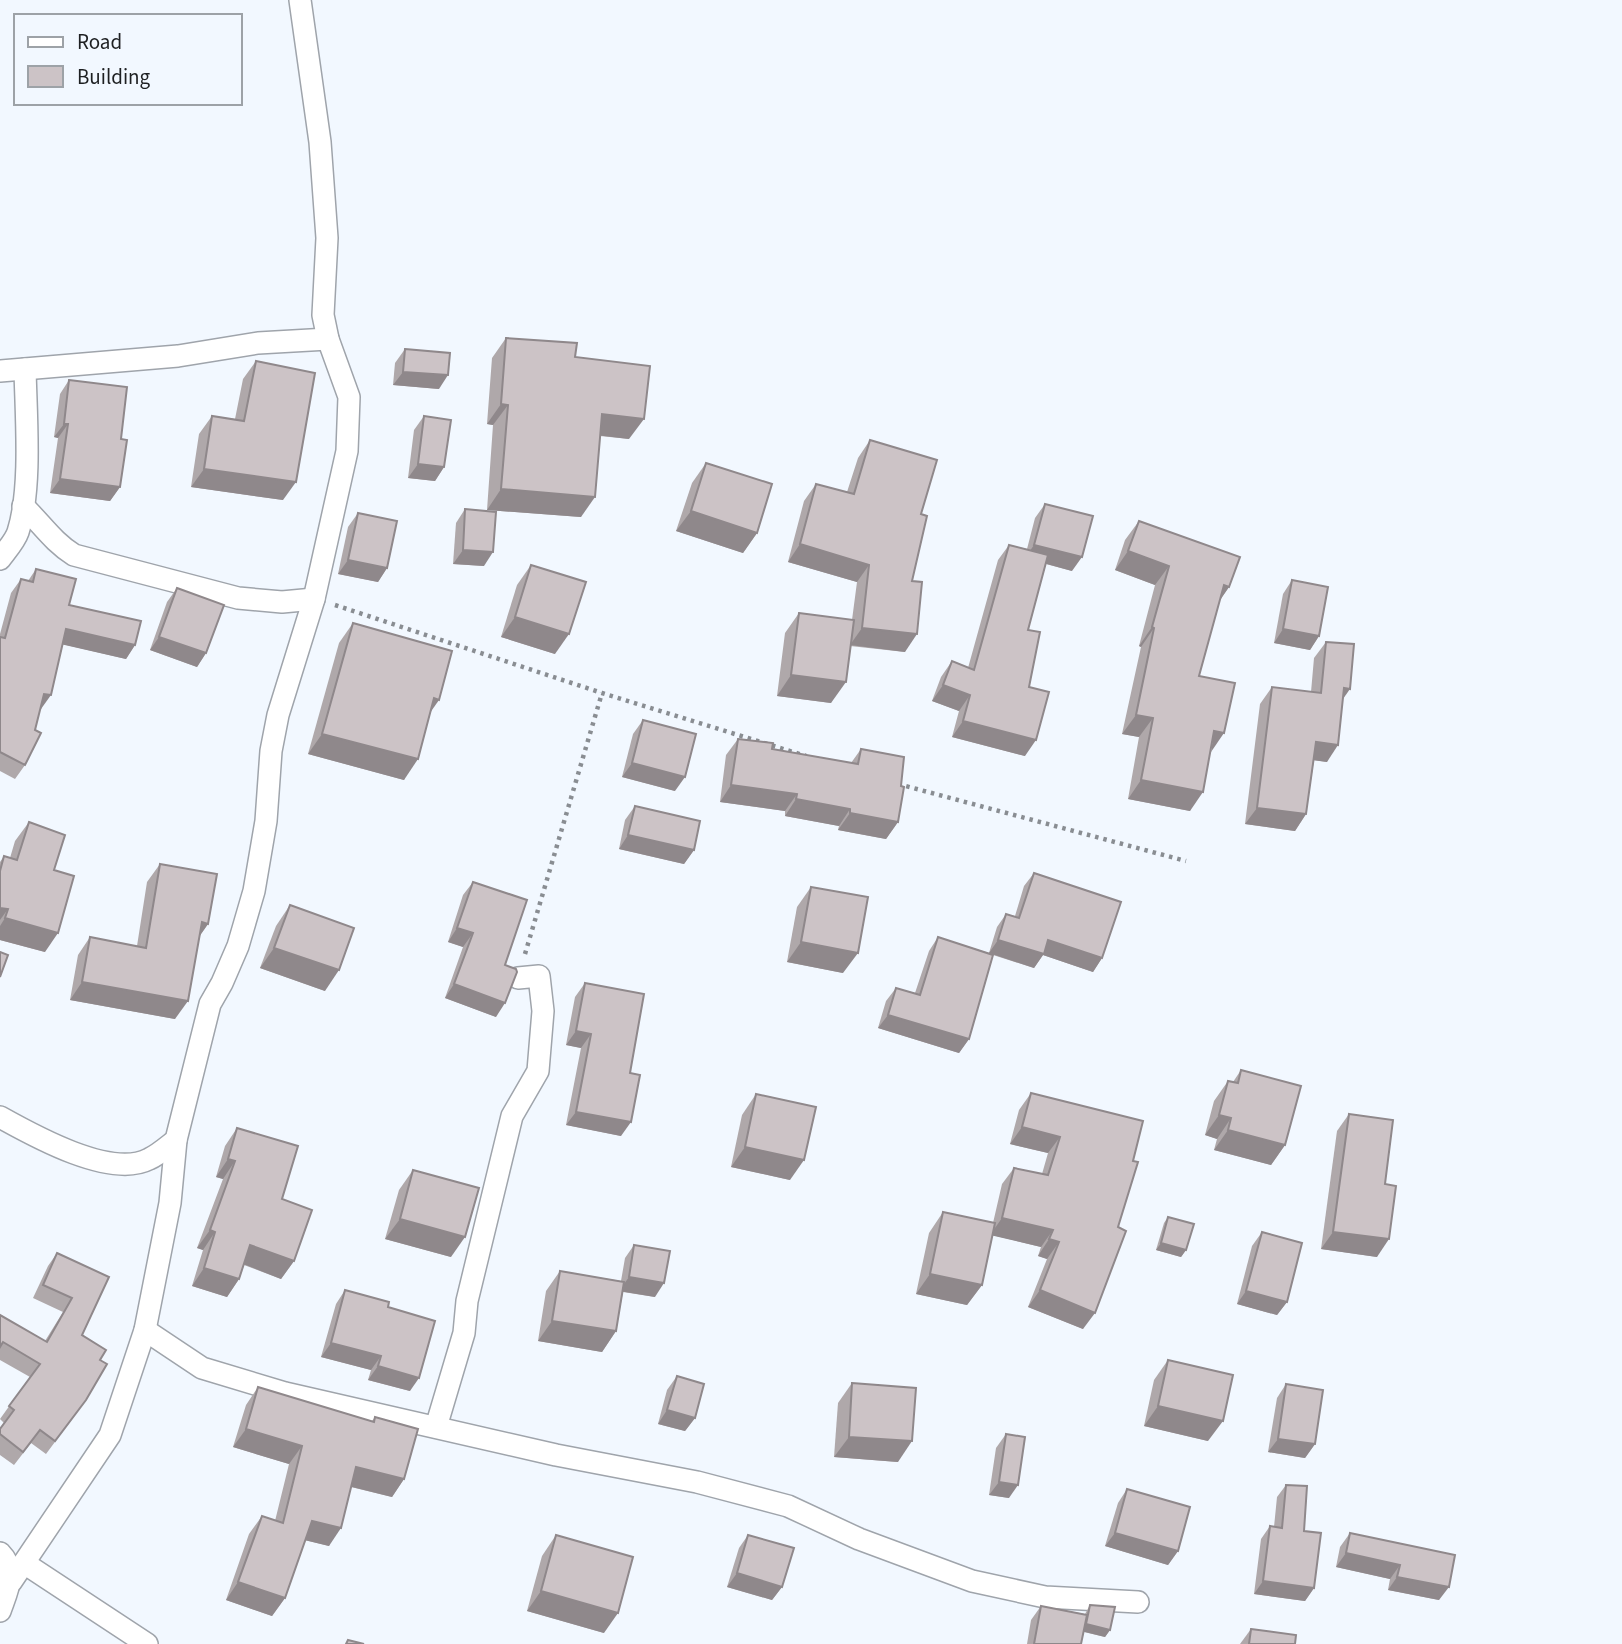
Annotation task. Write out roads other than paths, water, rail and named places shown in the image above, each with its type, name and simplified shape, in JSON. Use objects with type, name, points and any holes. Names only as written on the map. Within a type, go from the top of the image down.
[{"type":"street","points":[[0,1611],[11,1582],[110,1435],[145,1330],[170,1203],[176,1140],[210,1004],[238,946],[254,891],[266,821],[271,751],[278,715],[314,598],[347,451],[349,397],[328,339],[323,315],[327,238],[320,142],[300,0]]},
{"type":"street","points":[[0,371],[178,356],[258,343],[328,339]]},
{"type":"street","points":[[0,559],[18,534],[23,506],[27,452],[25,369]]},
{"type":"street","points":[[23,506],[42,523],[56,544],[74,555],[238,598],[282,602],[314,598]]},
{"type":"street","points":[[436,1427],[464,1333],[467,1301],[512,1116],[538,1071],[543,1011],[539,976],[518,978]]},
{"type":"street","points":[[0,1117],[66,1150],[113,1164],[147,1161],[176,1140]]},
{"type":"street","points":[[145,1330],[202,1368],[285,1393],[556,1455],[697,1482],[788,1506],[859,1539],[972,1581],[1045,1597],[1138,1602]]},
{"type":"street","points":[[0,1553],[10,1570],[11,1582]]},
{"type":"street","points":[[24,1563],[147,1644]]}]
